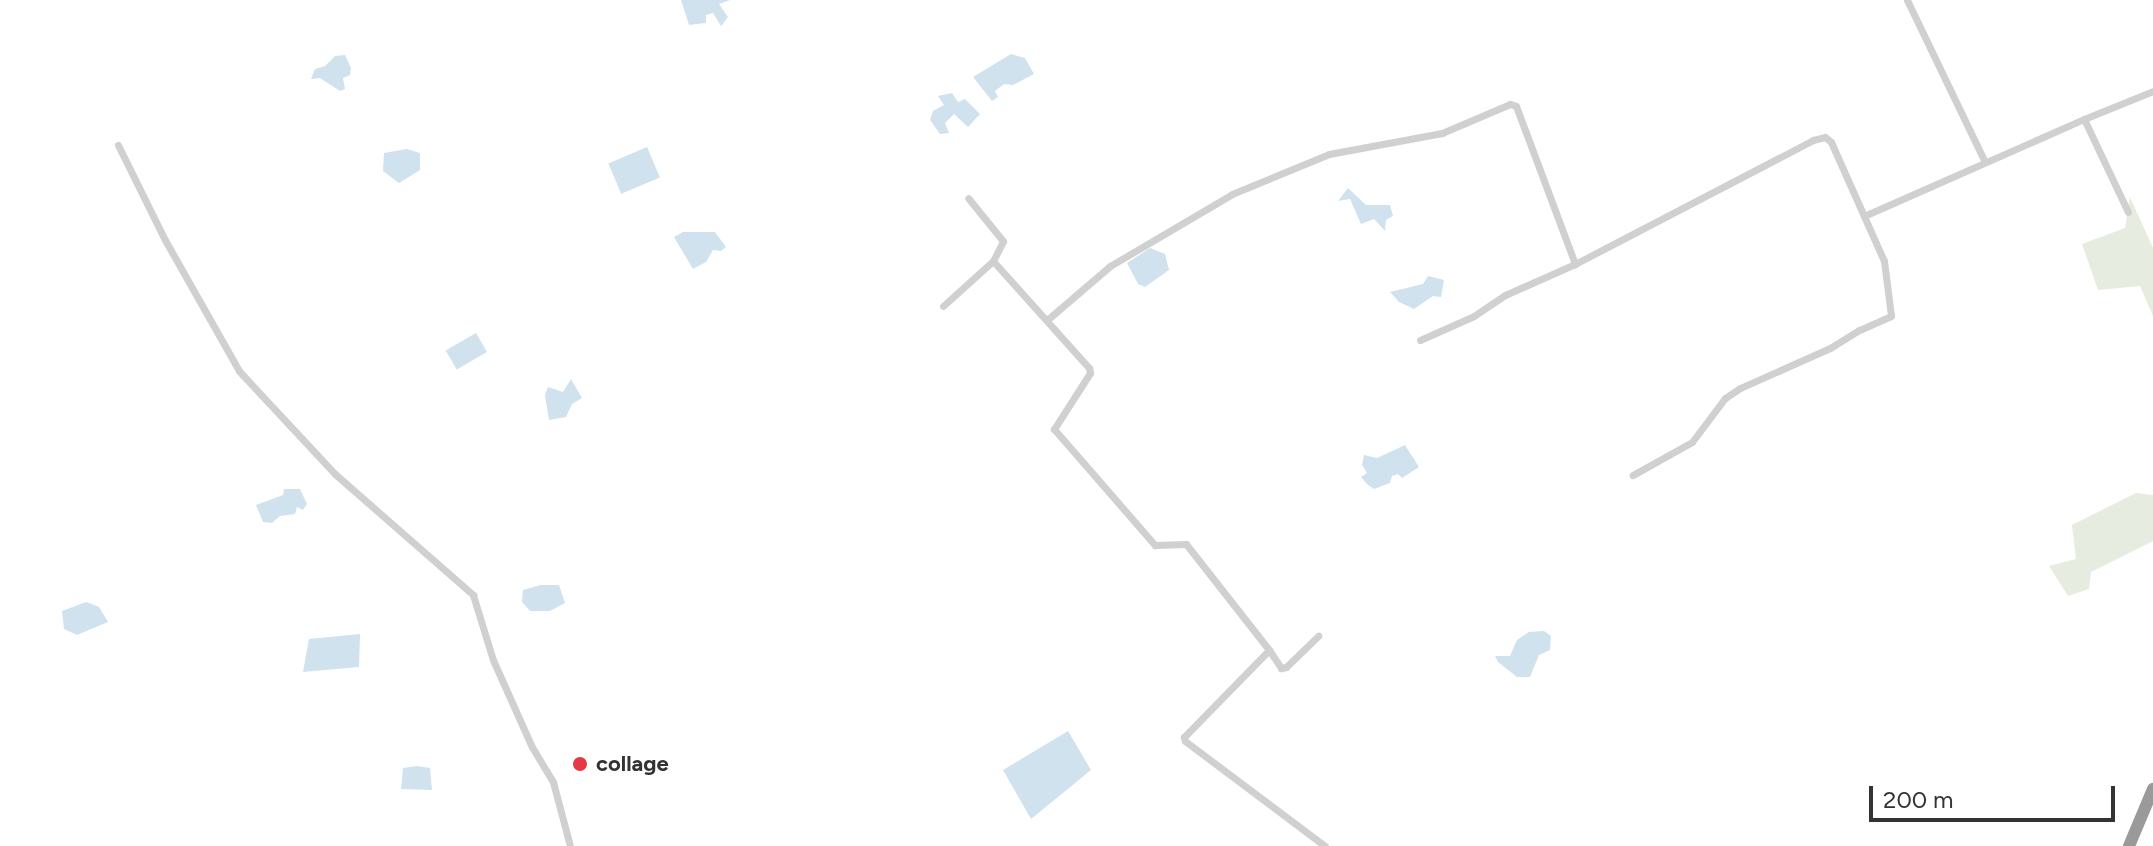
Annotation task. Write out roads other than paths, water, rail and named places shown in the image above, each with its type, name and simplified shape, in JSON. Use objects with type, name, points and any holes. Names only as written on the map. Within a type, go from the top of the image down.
[{"type":"highway","points":[[2129,846],[2153,789]]},
{"type":"street","points":[[1907,0],[1985,162]]},
{"type":"street","points":[[1864,216],[2153,91]]},
{"type":"street","points":[[1047,320],[1110,266],[1232,194],[1329,154],[1442,133],[1510,104],[1520,111],[1575,264]]},
{"type":"street","points":[[2084,119],[2128,212]]},
{"type":"street","points":[[1420,340],[1474,316],[1505,295],[1575,264],[1813,140],[1825,137],[1831,142],[1884,261],[1891,316],[1830,348],[1740,388],[1719,404],[1692,442],[1633,475]]},
{"type":"street","points":[[118,145],[165,240],[239,371],[335,474],[473,595],[493,660],[532,747],[553,782],[570,846]]},
{"type":"street","points":[[943,306],[993,261],[1003,239],[968,198]]},
{"type":"street","points":[[993,261],[1090,373],[1054,429],[1110,497],[1155,545],[1186,544],[1281,668],[1286,667],[1318,636]]},
{"type":"street","points":[[1269,650],[1184,737],[1185,741],[1325,846]]},
{"type":"water","points":[[681,0],[730,0],[719,4],[728,17],[721,26],[713,13],[706,15],[706,23],[689,25]]},
{"type":"water","points":[[1011,54],[1025,58],[1034,74],[1013,85],[1004,84],[995,91],[998,97],[992,101],[973,77]]},
{"type":"water","points":[[345,55],[351,68],[350,75],[343,78],[345,89],[340,91],[320,78],[311,79],[315,69],[325,66],[335,56]]},
{"type":"water","points":[[952,93],[958,102],[965,99],[980,114],[968,127],[954,114],[945,123],[949,133],[940,134],[930,120],[933,111],[944,105],[938,96]]},
{"type":"water","points":[[647,147],[660,177],[621,194],[608,163]]},
{"type":"water","points":[[407,149],[420,153],[420,170],[399,183],[383,171],[384,153]]},
{"type":"water","points":[[1348,188],[1366,205],[1390,205],[1393,216],[1386,220],[1385,231],[1374,219],[1361,224],[1350,199],[1338,201]]},
{"type":"water","points":[[683,232],[715,232],[726,247],[721,251],[713,250],[706,262],[693,269],[674,237]]},
{"type":"water","points":[[1150,248],[1165,254],[1169,270],[1145,287],[1138,284],[1127,263]]},
{"type":"water","points":[[1428,276],[1444,280],[1441,297],[1433,296],[1414,309],[1399,302],[1390,292],[1423,284]]},
{"type":"water","points":[[476,333],[487,352],[457,370],[446,350]]},
{"type":"water","points":[[571,379],[582,398],[572,404],[566,417],[549,420],[545,395],[548,387],[563,392]]},
{"type":"water","points":[[1405,445],[1419,467],[1402,478],[1398,474],[1392,476],[1390,483],[1374,489],[1368,485],[1361,477],[1367,473],[1362,465],[1364,455],[1377,458]]},
{"type":"water","points":[[284,489],[300,489],[307,504],[303,510],[297,507],[295,514],[280,516],[272,523],[263,522],[256,505],[283,495]]},
{"type":"water","points":[[541,585],[559,585],[565,603],[550,611],[530,611],[522,602],[523,590]]},
{"type":"water","points":[[86,602],[99,607],[108,622],[77,635],[64,629],[62,611]]},
{"type":"water","points":[[1544,631],[1551,636],[1550,650],[1539,655],[1530,677],[1517,677],[1498,662],[1495,656],[1510,656],[1517,640],[1529,632]]},
{"type":"water","points":[[360,634],[359,667],[303,672],[309,639]]},
{"type":"water","points":[[1068,731],[1091,770],[1031,819],[1003,770]]},
{"type":"water","points":[[403,768],[430,768],[432,790],[401,789]]},
{"type":"place","name":"collage","points":[[580,764]]}]
